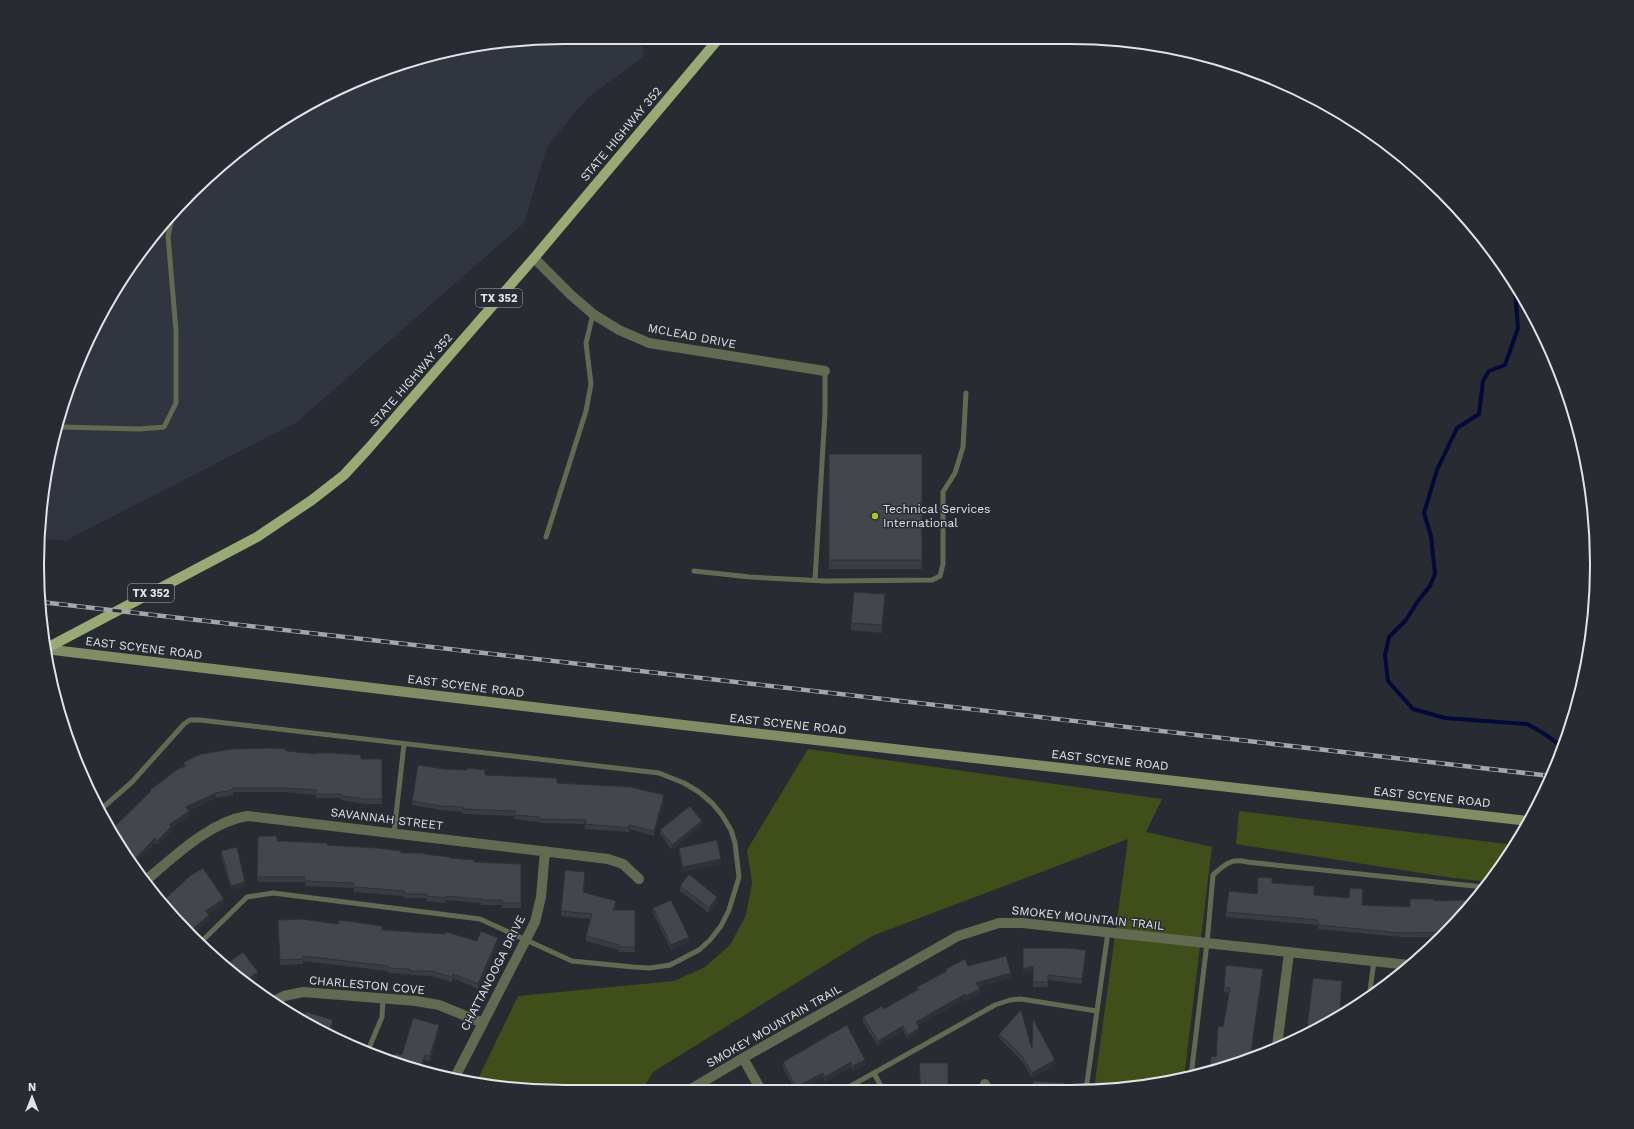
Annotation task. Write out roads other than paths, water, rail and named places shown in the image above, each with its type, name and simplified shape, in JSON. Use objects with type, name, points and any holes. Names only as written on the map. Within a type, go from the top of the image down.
[{"type":"main road","name":"STATE HIGHWAY 352","points":[[50,646],[257,537],[312,500],[344,475],[368,450],[534,258],[714,44]]},
{"type":"street","name":"MCLEAD DRIVE","points":[[534,258],[570,294],[593,314],[619,330],[649,343],[826,371]]},
{"type":"street","name":"EAST SCYENE ROAD","points":[[51,650],[677,724],[1522,820]]},
{"type":"street","name":"SAVANNAH STREET","points":[[149,877],[207,832],[236,817],[247,816],[608,859],[623,864],[639,879]]},
{"type":"street","name":"CHATTANOOGA DRIVE","points":[[457,1074],[535,922],[541,897],[545,851]]},
{"type":"street","name":"SMOKEY MOUNTAIN TRAIL","points":[[698,1085],[958,936],[999,923],[1022,923],[1402,964]]},
{"type":"street","points":[[1279,1041],[1289,953]]},
{"type":"street","name":"CHARLESTON COVE","points":[[278,999],[284,996],[304,992],[416,1001],[439,1005],[483,1024]]},
{"type":"street","points":[[743,1058],[758,1085]]},
{"type":"lane","points":[[63,427],[140,429],[164,426],[176,403],[176,331],[168,236],[171,224]]},
{"type":"lane","points":[[546,537],[586,411],[591,384],[586,343],[593,314]]},
{"type":"lane","points":[[815,580],[826,371]]},
{"type":"lane","points":[[694,571],[750,577],[815,580],[932,580],[940,576],[943,564],[943,492],[955,473],[963,447],[966,393]]},
{"type":"lane","points":[[104,806],[132,782],[184,724],[190,720],[659,773],[684,783],[699,792],[712,803],[722,815],[731,830],[735,842],[739,877],[731,903],[721,926],[710,940],[699,950],[670,966],[650,968],[572,961],[480,919],[273,893],[248,897],[203,940]]},
{"type":"lane","points":[[394,833],[404,744]]},
{"type":"lane","points":[[1192,1070],[1207,943],[1213,875],[1225,864],[1238,860],[1478,886]]},
{"type":"lane","points":[[1087,1085],[1108,932]]},
{"type":"lane","points":[[1370,989],[1374,961]]},
{"type":"lane","points":[[369,1046],[382,1017],[383,998]]},
{"type":"lane","points":[[853,1085],[995,1005],[1010,1000],[1021,999],[1097,1011]]},
{"type":"lane","points":[[874,1073],[880,1085]]},
{"type":"waterway","points":[[1516,297],[1518,328],[1505,365],[1489,371],[1483,381],[1479,414],[1457,428],[1437,470],[1424,513],[1431,536],[1435,574],[1430,586],[1406,620],[1389,637],[1385,655],[1388,681],[1413,709],[1445,718],[1527,724],[1558,743]]},
{"type":"railway","points":[[45,602],[1545,775]]},
{"type":"place","name":"Technical Services International","points":[[875,516]]}]
